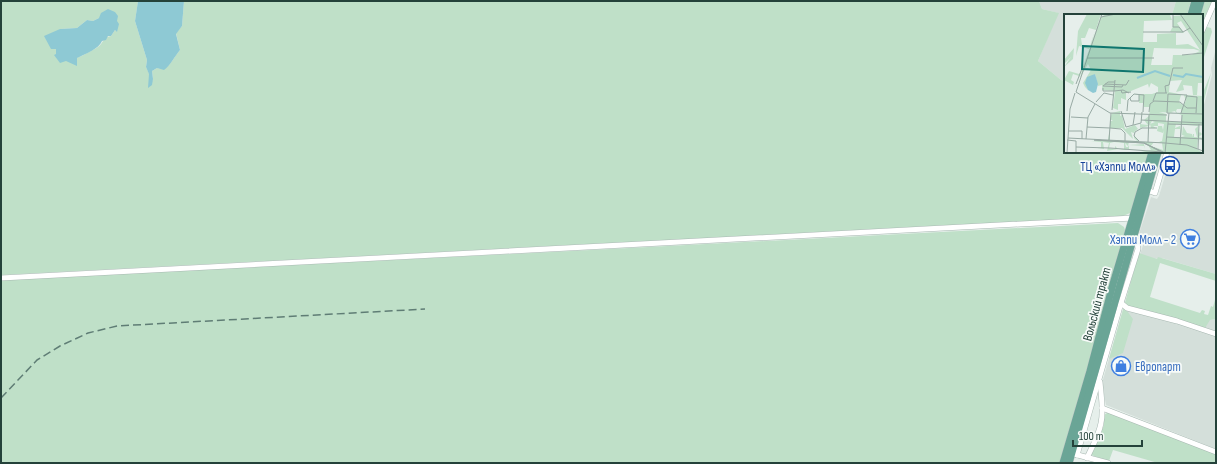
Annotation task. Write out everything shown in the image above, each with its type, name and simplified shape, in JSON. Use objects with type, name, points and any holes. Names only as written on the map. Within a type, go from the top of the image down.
[{"type":"main road","points":[[1191,14],[1195,1]]},
{"type":"main road","points":[[1197,14],[1201,1]]},
{"type":"main road","name":"Вольский тракт","points":[[1063,463],[1152,153]]},
{"type":"main road","name":"Вольский тракт","points":[[1069,463],[1074,454],[1096,378],[1158,153]]},
{"type":"street","points":[[1203,29],[1215,1]]},
{"type":"street","points":[[1147,190],[1156,193],[1167,153]]},
{"type":"street","points":[[1,278],[1133,218]]},
{"type":"street","points":[[1087,458],[1094,444],[1101,423],[1102,408],[1096,378],[1138,249],[1137,242],[1133,240]]},
{"type":"street","points":[[1121,303],[1127,308],[1177,321],[1216,334]]},
{"type":"street","points":[[1102,408],[1216,452]]},
{"type":"street","points":[[1074,454],[1108,463]]},
{"type":"shaded area","points":[[1039,1],[1176,1],[1172,14],[1064,14],[1064,81],[1061,80],[1038,61],[1058,13],[1042,9]]},
{"type":"shaded area","points":[[1216,48],[1216,274],[1162,258],[1138,261],[1145,239],[1138,237],[1151,197],[1157,199],[1159,196],[1172,153],[1203,153],[1203,108],[1212,75],[1211,68]]},
{"type":"shaded area","points":[[1124,307],[1162,320],[1164,315],[1210,320],[1216,319],[1216,449],[1106,405],[1102,383]]},
{"type":"green space","points":[[1,1],[138,1],[135,21],[147,60],[146,67],[149,73],[149,87],[153,79],[152,71],[157,68],[164,69],[171,63],[180,50],[176,33],[182,26],[184,1],[1039,1],[1042,9],[1059,13],[1038,61],[1061,80],[1064,81],[1064,153],[1149,153],[1133,208],[1130,213],[1123,216],[1,275]],"holes":[[[99,18],[115,30],[111,36],[106,38],[100,45],[77,58],[65,61],[56,54],[60,29],[77,28],[87,20],[93,21]]]},
{"type":"green space","points":[[1176,1],[1191,1],[1187,14],[1172,14]]},
{"type":"green space","points":[[1204,1],[1212,1],[1203,21],[1203,14],[1200,14]]},
{"type":"green space","points":[[1207,27],[1211,28],[1212,32],[1203,58],[1203,34]]},
{"type":"green space","points":[[1211,73],[1203,104],[1203,93]]},
{"type":"green space","points":[[1118,223],[1124,227],[1126,233],[1060,463],[1,463],[1,280]]},
{"type":"green space","points":[[1139,253],[1216,274],[1216,281],[1160,263],[1150,297],[1200,313],[1202,310],[1205,311],[1204,314],[1208,315],[1211,306],[1213,307],[1216,296],[1216,319],[1210,320],[1205,328],[1164,315],[1162,320],[1124,307],[1133,319],[1123,353],[1109,359]]},
{"type":"green space","points":[[1107,413],[1112,413],[1216,454],[1216,463],[1158,463],[1113,450],[1109,461],[1094,456],[1092,455],[1092,452],[1104,425],[1104,415]]},
{"type":"water","points":[[138,1],[184,1],[182,26],[176,34],[180,50],[164,70],[157,68],[152,71],[152,85],[148,88],[149,74],[146,67],[147,60],[135,21]]},
{"type":"water","points":[[108,9],[115,12],[118,16],[117,21],[119,24],[117,32],[115,30],[111,36],[108,36],[106,40],[102,41],[95,49],[77,58],[77,66],[66,61],[60,63],[54,55],[56,54],[56,49],[51,49],[44,36],[60,29],[77,28],[87,20],[93,21],[99,18],[101,13]]},
{"type":"railway","points":[[1,398],[37,360],[60,346],[88,333],[117,326],[425,309]]},
{"type":"place","name":"ТЦ «Хэппи Молл»","points":[[1170,166]]},
{"type":"place","name":"Хэппи Молл - 2","points":[[1190,239]]},
{"type":"place","name":"Европарт","points":[[1121,366]]}]
